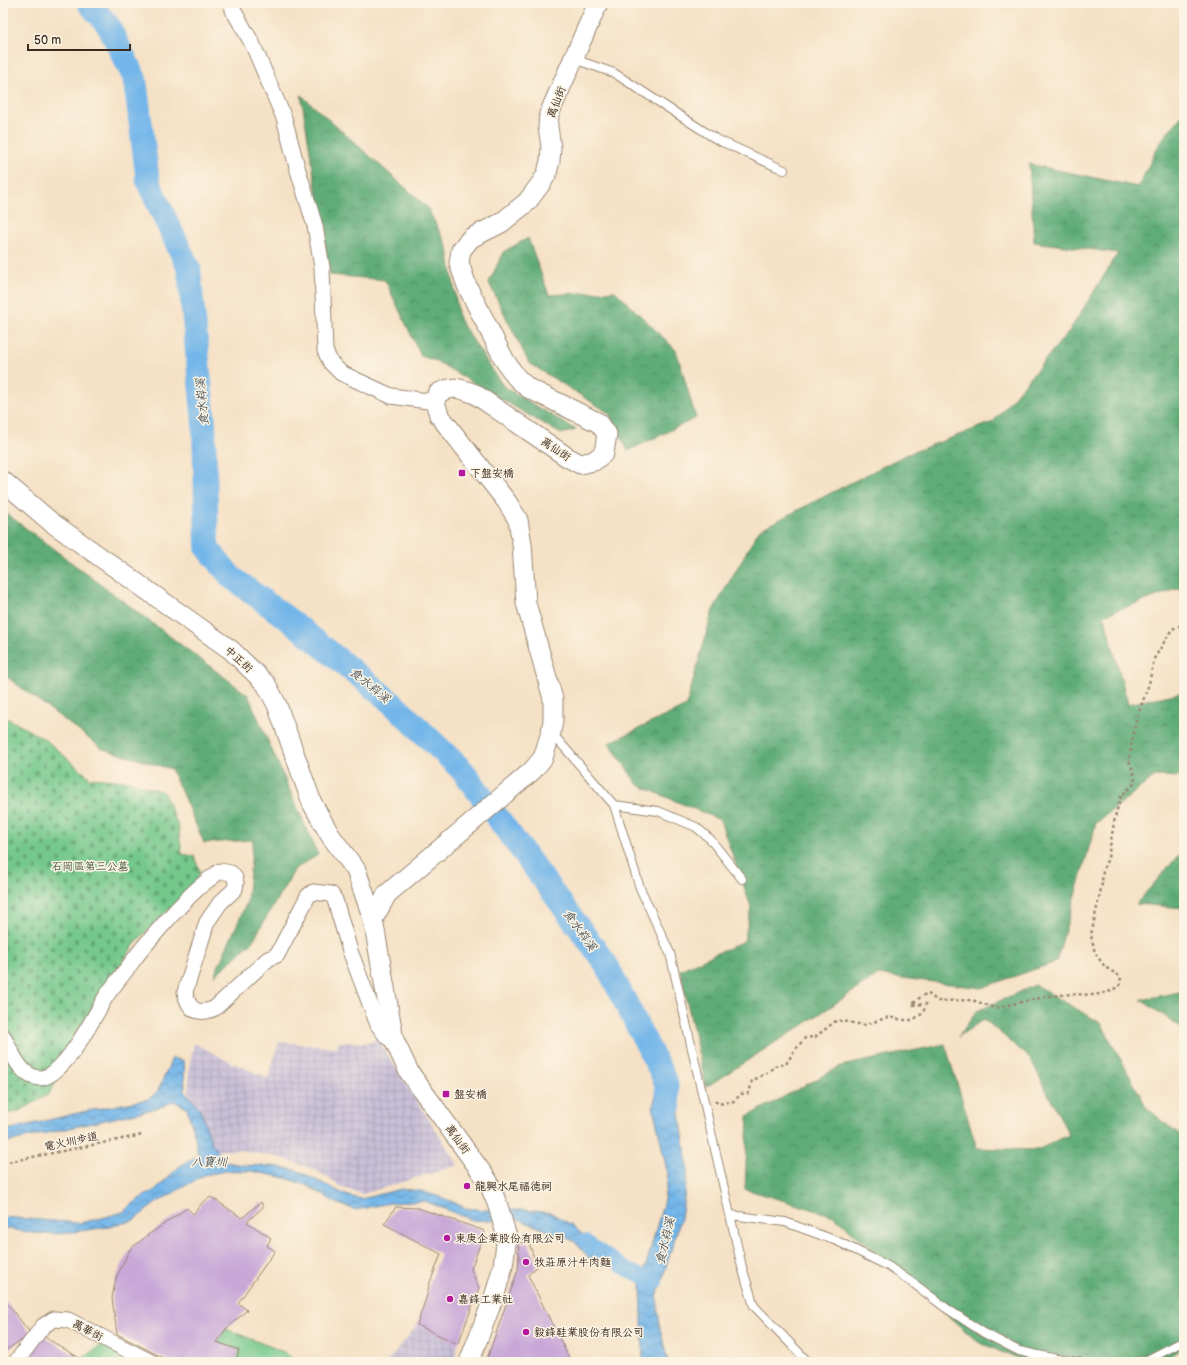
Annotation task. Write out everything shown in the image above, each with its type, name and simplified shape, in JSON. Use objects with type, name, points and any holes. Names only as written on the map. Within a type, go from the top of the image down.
[{"type":"street","points":[[232,3],[233,10],[252,43],[284,118],[315,226],[322,267],[324,351],[331,363],[341,374],[391,396],[435,402],[439,415],[507,502],[518,520],[522,544],[526,604],[553,699],[553,720],[551,732],[543,758],[532,771],[388,894],[373,919]]},
{"type":"street","name":"萬仙街","points":[[435,402],[438,394],[447,388],[461,388],[475,394],[567,457],[580,464],[594,461],[604,453],[606,434],[599,423],[528,388],[516,377],[505,361],[467,286],[459,263],[461,250],[471,238],[501,223],[527,202],[542,182],[550,161],[548,127],[549,114],[598,3]]},
{"type":"street","name":"中正街","points":[[3,481],[51,522],[231,650],[266,684],[277,705],[312,803],[330,835],[356,870],[373,919]]},
{"type":"street","points":[[3,1036],[17,1062],[23,1070],[30,1075],[39,1078],[48,1076],[56,1070],[88,1029],[105,997],[146,943],[194,892],[220,871],[231,873],[235,878],[235,889],[220,903],[207,922],[185,992],[186,1000],[190,1006],[202,1012],[215,1008],[268,959],[277,955],[308,896],[313,892],[331,894],[335,900],[350,951],[378,1025],[387,1037],[394,1040]]},
{"type":"street","name":"萬仙街","points":[[373,919],[394,1040],[409,1072],[488,1181],[498,1206],[507,1237],[503,1266],[495,1294],[469,1362]]},
{"type":"street","name":"萬華街","points":[[16,1362],[42,1326],[54,1319],[68,1320],[151,1362]]},
{"type":"lane","points":[[573,59],[614,73],[716,139],[784,170]]},
{"type":"lane","points":[[551,732],[614,804],[640,888],[670,953],[742,1267],[754,1306],[808,1362]]},
{"type":"lane","points":[[614,804],[658,811],[696,827],[710,839],[742,879]]},
{"type":"lane","points":[[731,1215],[785,1222],[837,1240],[888,1266],[946,1308],[977,1328],[1019,1350],[1062,1360],[1080,1362]]},
{"type":"lane","points":[[1136,1362],[1147,1360],[1184,1341]]},
{"type":"path","points":[[702,1093],[719,1104],[734,1101],[742,1094],[749,1093],[752,1081],[774,1066],[786,1064],[805,1038],[815,1037],[837,1020],[864,1025],[889,1017],[903,1020],[913,1020],[923,1013],[926,1004],[912,1005],[927,993],[938,1001],[972,1000],[995,1008],[1048,996],[1072,994],[1095,995],[1111,991],[1120,985],[1121,977],[1105,967],[1095,953],[1091,936],[1102,884],[1103,870],[1108,858],[1115,817],[1121,796],[1135,783],[1134,774],[1129,760],[1136,720],[1149,684],[1154,659],[1172,630],[1184,624]]},
{"type":"path","name":"電火圳步道","points":[[3,1163],[142,1135]]},
{"type":"shaded area","points":[[377,1038],[458,1165],[363,1194],[343,1188],[316,1170],[282,1158],[240,1150],[201,1151],[189,1094],[189,1067],[194,1043],[230,1062],[268,1078],[279,1042],[337,1048],[339,1042],[368,1043]]},
{"type":"shaded area","points":[[417,1325],[458,1344],[454,1362],[386,1362]]},
{"type":"green space","points":[[301,95],[427,207],[448,248],[459,319],[503,386],[576,430],[561,434],[436,361],[421,356],[385,280],[330,275]]},
{"type":"green space","points":[[1184,113],[1184,588],[1177,589],[1104,615],[1128,704],[1184,692],[1184,777],[1155,776],[1096,823],[1056,962],[981,988],[878,975],[706,1087],[680,970],[744,941],[751,907],[720,820],[638,785],[609,743],[686,706],[713,610],[759,530],[903,456],[993,422],[1070,330],[1118,253],[1034,242],[1029,164],[1138,187],[1161,141]]},
{"type":"green space","points":[[528,238],[549,295],[615,291],[676,350],[696,418],[628,451],[609,413],[529,363],[489,283],[503,252]]},
{"type":"green space","points":[[3,511],[248,695],[318,855],[295,869],[252,942],[214,976],[247,902],[253,840],[204,843],[171,769],[103,749],[3,674]]},
{"type":"green space","name":"石岡區第三公墓","points":[[3,716],[46,740],[90,778],[128,781],[163,792],[178,826],[182,854],[194,856],[200,872],[194,885],[138,940],[116,971],[62,1056],[55,1084],[49,1094],[18,1112],[3,1114]]},
{"type":"green space","points":[[1184,849],[1184,908],[1136,904]]},
{"type":"green space","points":[[1035,985],[1101,1023],[1147,1108],[1184,1139],[1184,1347],[1159,1362],[1025,1362],[978,1342],[834,1216],[745,1189],[748,1116],[841,1066],[945,1044],[977,1148],[1037,1150],[1069,1135],[1030,1058],[984,1019],[958,1037],[977,1011]]},
{"type":"green space","points":[[1184,991],[1184,1029],[1141,1000]]},
{"type":"green space","points":[[226,1329],[284,1352],[297,1362],[236,1362],[239,1350],[217,1342]]},
{"type":"green space","points":[[104,1343],[120,1351],[119,1362],[86,1362],[81,1359]]},
{"type":"water","name":"八寶圳","points":[[172,1058],[184,1061],[185,1091],[200,1109],[212,1144],[226,1162],[243,1165],[272,1166],[296,1170],[348,1196],[361,1199],[401,1189],[421,1191],[449,1200],[465,1208],[485,1210],[524,1210],[551,1213],[572,1225],[589,1240],[604,1249],[591,1260],[574,1241],[515,1218],[491,1221],[472,1220],[425,1201],[390,1203],[356,1210],[338,1204],[308,1186],[286,1178],[251,1171],[227,1171],[204,1175],[156,1203],[134,1220],[109,1227],[58,1234],[34,1233],[3,1228],[3,1217],[79,1223],[123,1212],[139,1199],[155,1190],[180,1166],[198,1156],[195,1137],[187,1108],[173,1101],[164,1106],[141,1112],[3,1143],[3,1131],[82,1112],[149,1099],[158,1091]]},
{"type":"water","points":[[662,1075],[670,1076],[679,1106],[688,1170],[681,1218],[657,1297],[660,1328],[668,1362],[643,1362],[641,1283],[663,1204],[668,1176],[653,1106]]},
{"type":"building","points":[[211,1197],[242,1218],[261,1202],[263,1207],[247,1222],[271,1238],[267,1246],[275,1251],[238,1303],[247,1310],[226,1329],[217,1342],[239,1350],[236,1362],[171,1362],[117,1334],[112,1298],[116,1278],[130,1249],[187,1208],[193,1214],[203,1202]]},
{"type":"building","points":[[396,1207],[418,1208],[485,1231],[471,1269],[479,1288],[458,1344],[417,1325],[429,1285],[441,1254],[384,1224]]},
{"type":"building","name":"毅鋒鞋業股份有限公司","points":[[518,1242],[529,1243],[537,1267],[528,1275],[571,1362],[486,1362],[518,1270]]},
{"type":"building","points":[[3,1298],[31,1334],[3,1352]]},
{"type":"building","points":[[43,1336],[81,1359],[79,1362],[25,1362]]},
{"type":"waterway","name":"食水嵙溪","points":[[89,3],[108,25],[135,79],[148,182],[189,269],[204,424],[207,547],[231,577],[296,625],[391,702],[463,771],[606,964],[666,1082],[669,1107]]},
{"type":"waterway","name":"八寶圳","points":[[585,1241],[628,1270],[656,1282]]},
{"type":"place","name":"下盤安橋","points":[[462,473]]},
{"type":"place","name":"盤安橋","points":[[446,1094]]},
{"type":"place","name":"龍興水尾福德祠","points":[[467,1186]]},
{"type":"place","name":"東庚企業股份有限公司","points":[[447,1238]]},
{"type":"place","name":"牧莊原汁牛肉麵","points":[[526,1262]]},
{"type":"place","name":"嘉鋒工業社","points":[[450,1299]]},
{"type":"place","name":"毅鋒鞋業股份有限公司","points":[[526,1332]]}]
